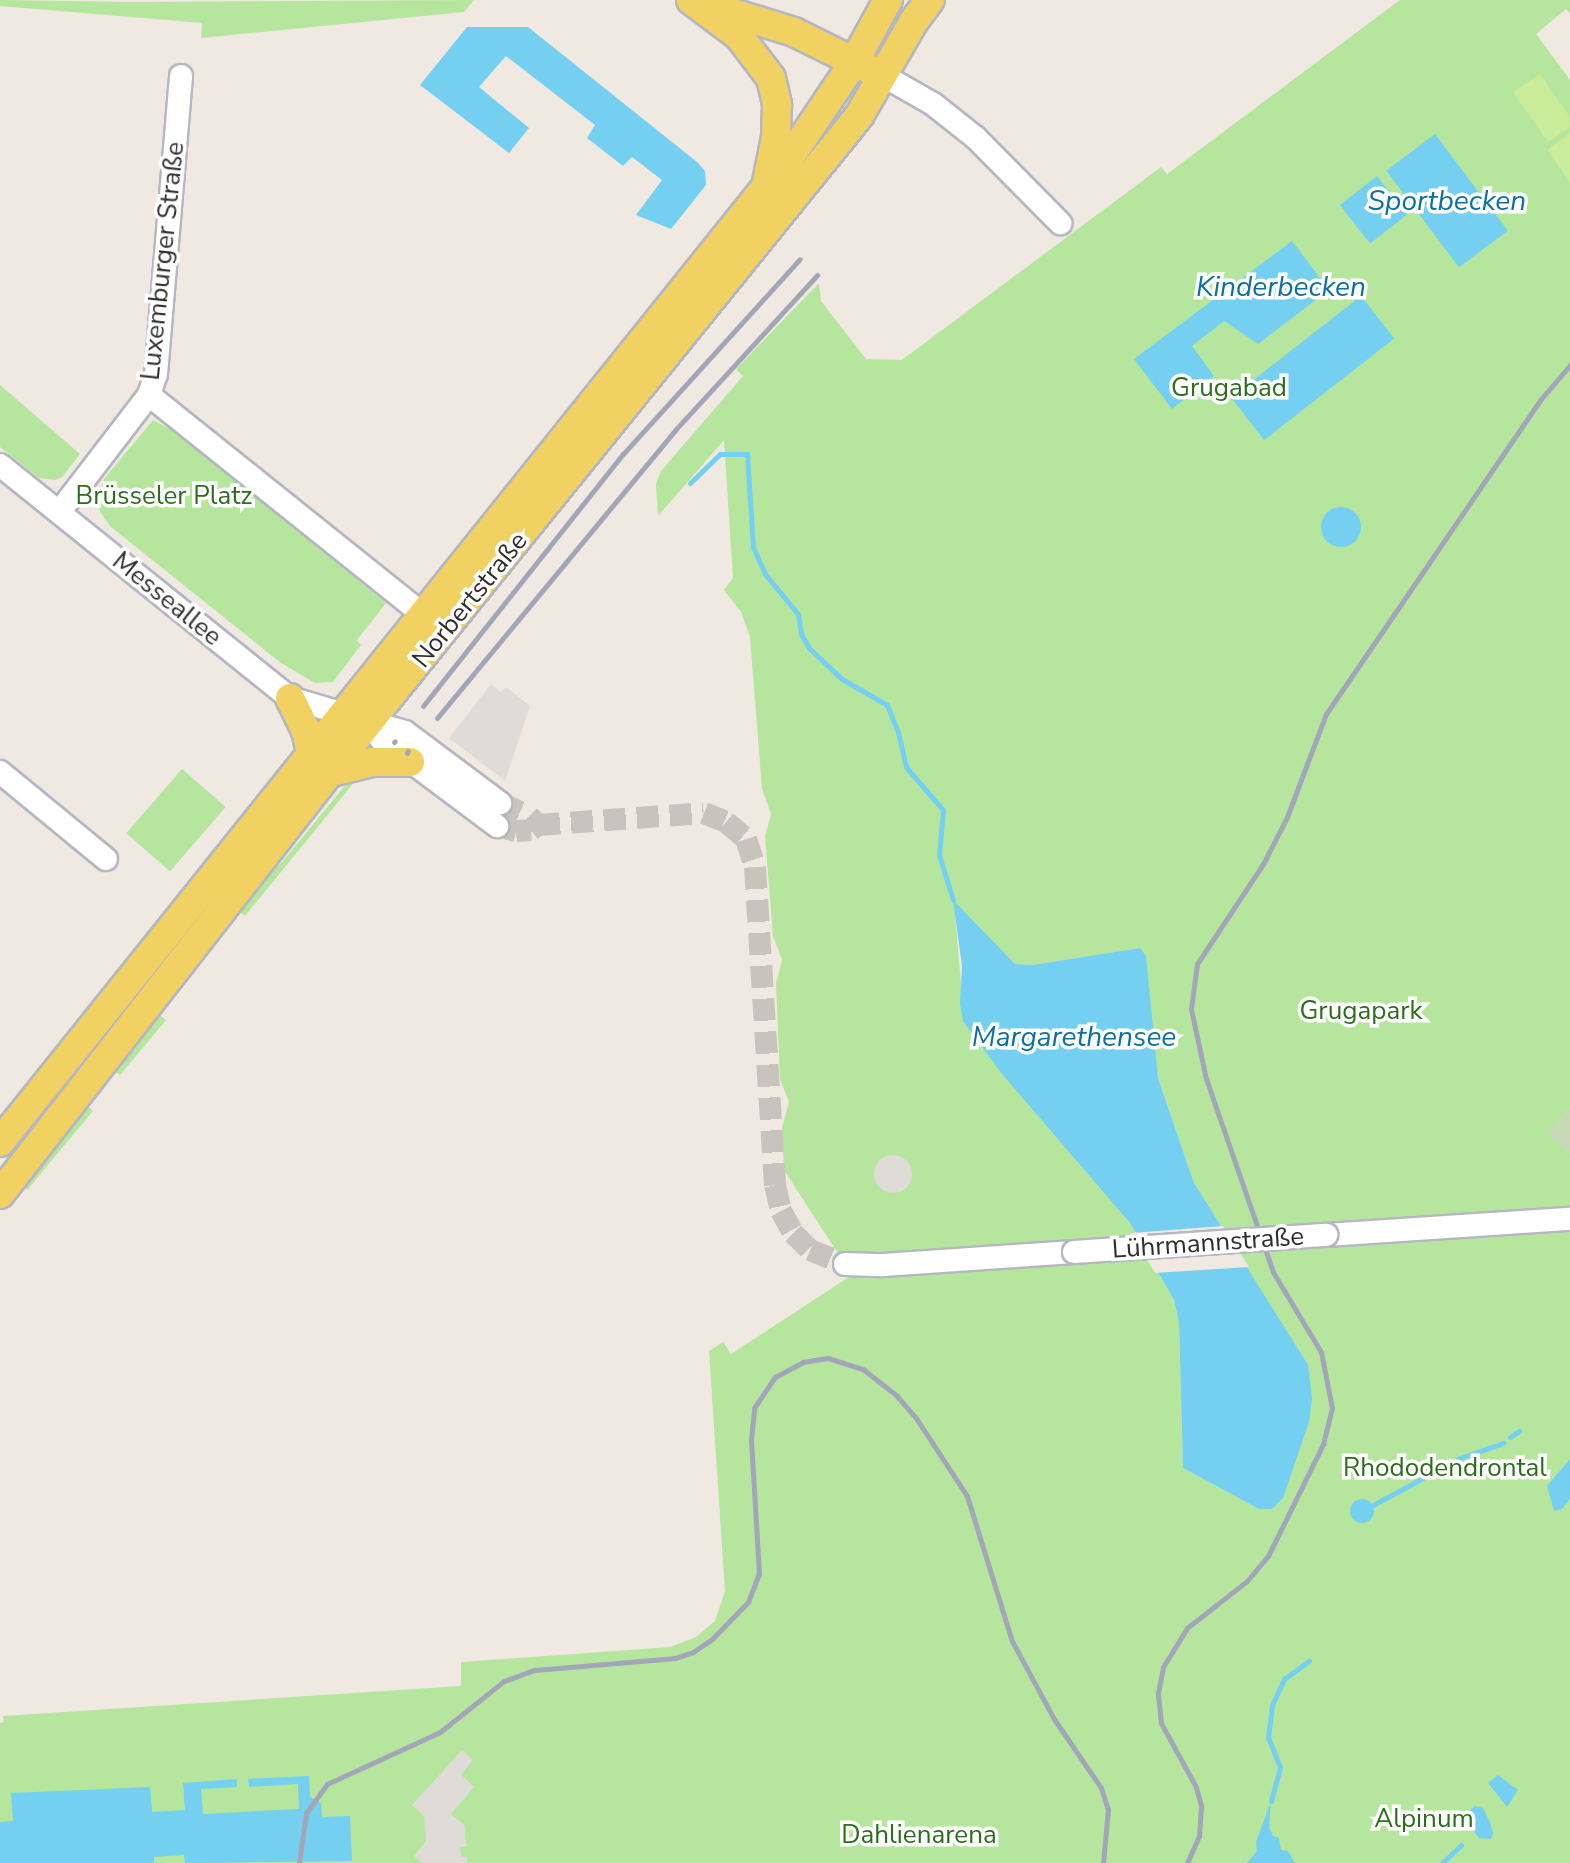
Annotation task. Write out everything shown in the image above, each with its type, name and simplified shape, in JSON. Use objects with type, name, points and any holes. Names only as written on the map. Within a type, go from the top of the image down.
[{"type":"main road","points":[[690,0],[773,24],[884,76]]},
{"type":"main road","points":[[690,0],[739,36],[771,78],[777,105],[776,137],[766,187]]},
{"type":"main road","name":"Norbertstraße","points":[[0,1194],[332,772],[356,719],[424,615],[805,137],[854,62],[888,0]]},
{"type":"main road","name":"Norbertstraße","points":[[0,1142],[311,753],[356,719],[776,220],[859,116],[927,2]]},
{"type":"main road","points":[[290,698],[306,731],[311,753]]},
{"type":"main road","points":[[332,772],[372,762],[410,762]]},
{"type":"street","name":"Luxemburger Straße","points":[[60,511],[149,395],[156,374],[181,76]]},
{"type":"street","points":[[884,76],[933,104],[976,138],[1060,223]]},
{"type":"street","points":[[149,395],[424,615]]},
{"type":"street","name":"Messeallee","points":[[0,465],[290,698],[356,719]]},
{"type":"street","points":[[356,719],[405,732],[499,815],[410,762],[356,719]]},
{"type":"street","points":[[0,772],[106,859]]},
{"type":"street","name":"Lührmannstraße","points":[[845,1264],[883,1265],[1570,1219]]},
{"type":"green space","points":[[0,0],[474,0],[464,12],[201,38],[202,23],[0,6]]},
{"type":"green space","name":"Grugapark","points":[[1400,0],[1570,0],[1570,13],[1566,9],[1536,34],[1570,80],[1570,1108],[1549,1134],[1570,1154],[1570,1863],[0,1863],[0,1723],[4,1722],[3,1716],[461,1686],[461,1662],[670,1647],[696,1637],[715,1621],[725,1591],[709,1351],[723,1342],[731,1354],[852,1275],[784,1170],[782,1128],[789,1102],[780,1079],[776,983],[782,960],[773,936],[765,836],[771,814],[762,789],[750,637],[741,612],[724,590],[733,578],[724,440],[658,516],[656,484],[661,471],[743,376],[736,369],[819,283],[821,301],[866,359],[902,360],[1161,167],[1167,174]],"holes":[[[954,902],[1015,964],[1032,965],[1140,948],[1158,1078],[1194,1183],[1224,1235],[1259,1509],[1183,1468],[1179,1323],[1174,1300],[1130,1223],[1080,1162],[961,984]]]},
{"type":"green space","points":[[1540,74],[1570,117],[1570,127],[1548,142],[1513,92]]},
{"type":"green space","points":[[1570,133],[1570,182],[1547,150]]},
{"type":"green space","points":[[0,385],[80,454],[62,477],[55,480],[39,478],[0,447]]},
{"type":"green space","name":"Brüsseler Platz","points":[[153,420],[176,432],[386,603],[357,640],[361,645],[333,682],[315,683],[281,663],[111,527],[100,512],[98,498],[104,479]]},
{"type":"green space","points":[[182,769],[226,807],[170,871],[126,833]]},
{"type":"green space","points":[[353,776],[356,780],[245,916],[234,907],[282,862]]},
{"type":"green space","points":[[160,956],[168,962],[15,1166],[7,1160]]},
{"type":"green space","points":[[160,1015],[166,1020],[120,1075],[116,1072]]},
{"type":"green space","points":[[88,1107],[93,1111],[27,1190],[24,1186]]},
{"type":"green space","points":[[1570,1108],[1570,1154],[1548,1134]]},
{"type":"shaded area","points":[[491,684],[501,692],[506,687],[530,706],[505,781],[449,738]]},
{"type":"shaded area","points":[[893,1155],[906,1161],[912,1174],[906,1187],[893,1193],[880,1187],[874,1174],[880,1161]]},
{"type":"shaded area","points":[[462,1750],[473,1760],[461,1775],[474,1787],[451,1814],[465,1826],[466,1847],[460,1847],[461,1857],[467,1857],[467,1863],[423,1863],[414,1856],[426,1841],[424,1816],[412,1805]]},
{"type":"water","points":[[467,27],[528,27],[697,162],[705,171],[706,185],[671,229],[636,215],[662,180],[632,157],[623,166],[587,138],[595,125],[506,56],[479,87],[529,128],[509,153],[420,85]]},
{"type":"water","name":"Sportbecken","points":[[1435,134],[1508,231],[1459,267],[1386,171]]},
{"type":"water","points":[[1377,176],[1407,215],[1370,244],[1340,205]]},
{"type":"water","name":"Kinderbecken","points":[[1292,241],[1329,290],[1258,344],[1224,321],[1192,346],[1214,376],[1172,409],[1134,359]]},
{"type":"water","points":[[1361,296],[1394,339],[1264,440],[1231,398]]},
{"type":"water","points":[[1341,507],[1355,513],[1361,527],[1355,541],[1341,547],[1327,541],[1321,527],[1327,513]]},
{"type":"water","name":"Margarethensee","points":[[953,900],[1015,964],[1032,965],[1140,948],[1146,956],[1158,1078],[1194,1183],[1308,1365],[1312,1398],[1309,1422],[1283,1498],[1272,1509],[1259,1509],[1183,1468],[1179,1323],[1174,1300],[1130,1223],[1002,1074],[963,1021],[960,1004],[962,966]]},
{"type":"water","points":[[1570,1459],[1570,1499],[1562,1509],[1554,1511],[1547,1486]]},
{"type":"water","points":[[1362,1499],[1371,1502],[1374,1511],[1371,1520],[1362,1523],[1353,1520],[1350,1511],[1353,1502]]},
{"type":"water","points":[[1498,1775],[1518,1790],[1507,1807],[1488,1783]]},
{"type":"water","points":[[309,1776],[310,1797],[321,1803],[322,1817],[350,1816],[352,1861],[185,1863],[184,1855],[154,1857],[154,1863],[0,1863],[0,1822],[13,1821],[11,1793],[150,1787],[152,1812],[185,1810],[183,1783],[237,1779],[237,1787],[201,1789],[203,1814],[299,1809],[298,1784],[249,1787],[248,1779]]},
{"type":"water","points":[[1271,1801],[1269,1827],[1273,1836],[1279,1838],[1281,1850],[1288,1851],[1295,1863],[1247,1863],[1257,1851],[1256,1842]]},
{"type":"water","points":[[1475,1806],[1483,1808],[1490,1822],[1491,1839],[1479,1838],[1463,1816]]},
{"type":"pier","points":[[1223,1226],[1249,1267],[1155,1273],[1131,1233]]},
{"type":"waterway","points":[[690,483],[720,454],[747,454],[753,547],[765,574],[798,614],[801,634],[809,648],[842,679],[887,705],[898,732],[906,767],[943,810],[939,855],[953,900]]},
{"type":"waterway","points":[[1510,1437],[1519,1431]]},
{"type":"waterway","points":[[1373,1505],[1460,1458],[1503,1443]]},
{"type":"waterway","points":[[1271,1801],[1280,1767],[1268,1738],[1272,1705],[1284,1679],[1309,1661]]},
{"type":"waterway","points":[[1442,1863],[1461,1845]]},
{"type":"tunnel","points":[[500,803],[529,816],[538,825]]},
{"type":"tunnel","points":[[497,826],[516,831],[531,830],[538,825],[704,813],[726,822],[746,839],[755,867],[775,1185],[781,1211],[793,1233],[810,1250],[845,1264]]},
{"type":"railway","points":[[423,706],[623,454],[800,259]]},
{"type":"railway","points":[[437,718],[676,429],[817,275]]},
{"type":"railway","points":[[1187,1863],[1199,1836],[1201,1806],[1196,1787],[1161,1723],[1158,1693],[1163,1667],[1187,1628],[1247,1581],[1268,1556],[1323,1444],[1332,1408],[1321,1352],[1273,1272],[1206,1079],[1191,1009],[1197,964],[1263,864],[1287,817],[1326,714],[1541,399],[1570,365]]},
{"type":"railway","points":[[299,1863],[306,1813],[327,1784],[440,1732],[504,1681],[535,1670],[675,1658],[693,1652],[712,1639],[748,1602],[759,1574],[751,1439],[754,1408],[775,1377],[803,1362],[828,1358],[864,1370],[896,1395],[916,1418],[967,1496],[1012,1641],[1054,1719],[1101,1788],[1108,1809],[1103,1863]]},
{"type":"park label","name":"Grugabad","points":[[1229,388]]},
{"type":"park label","name":"Rhododendrontal","points":[[1445,1468]]},
{"type":"park label","name":"Alpinum","points":[[1424,1819]]},
{"type":"park label","name":"Dahlienarena","points":[[919,1835]]}]
